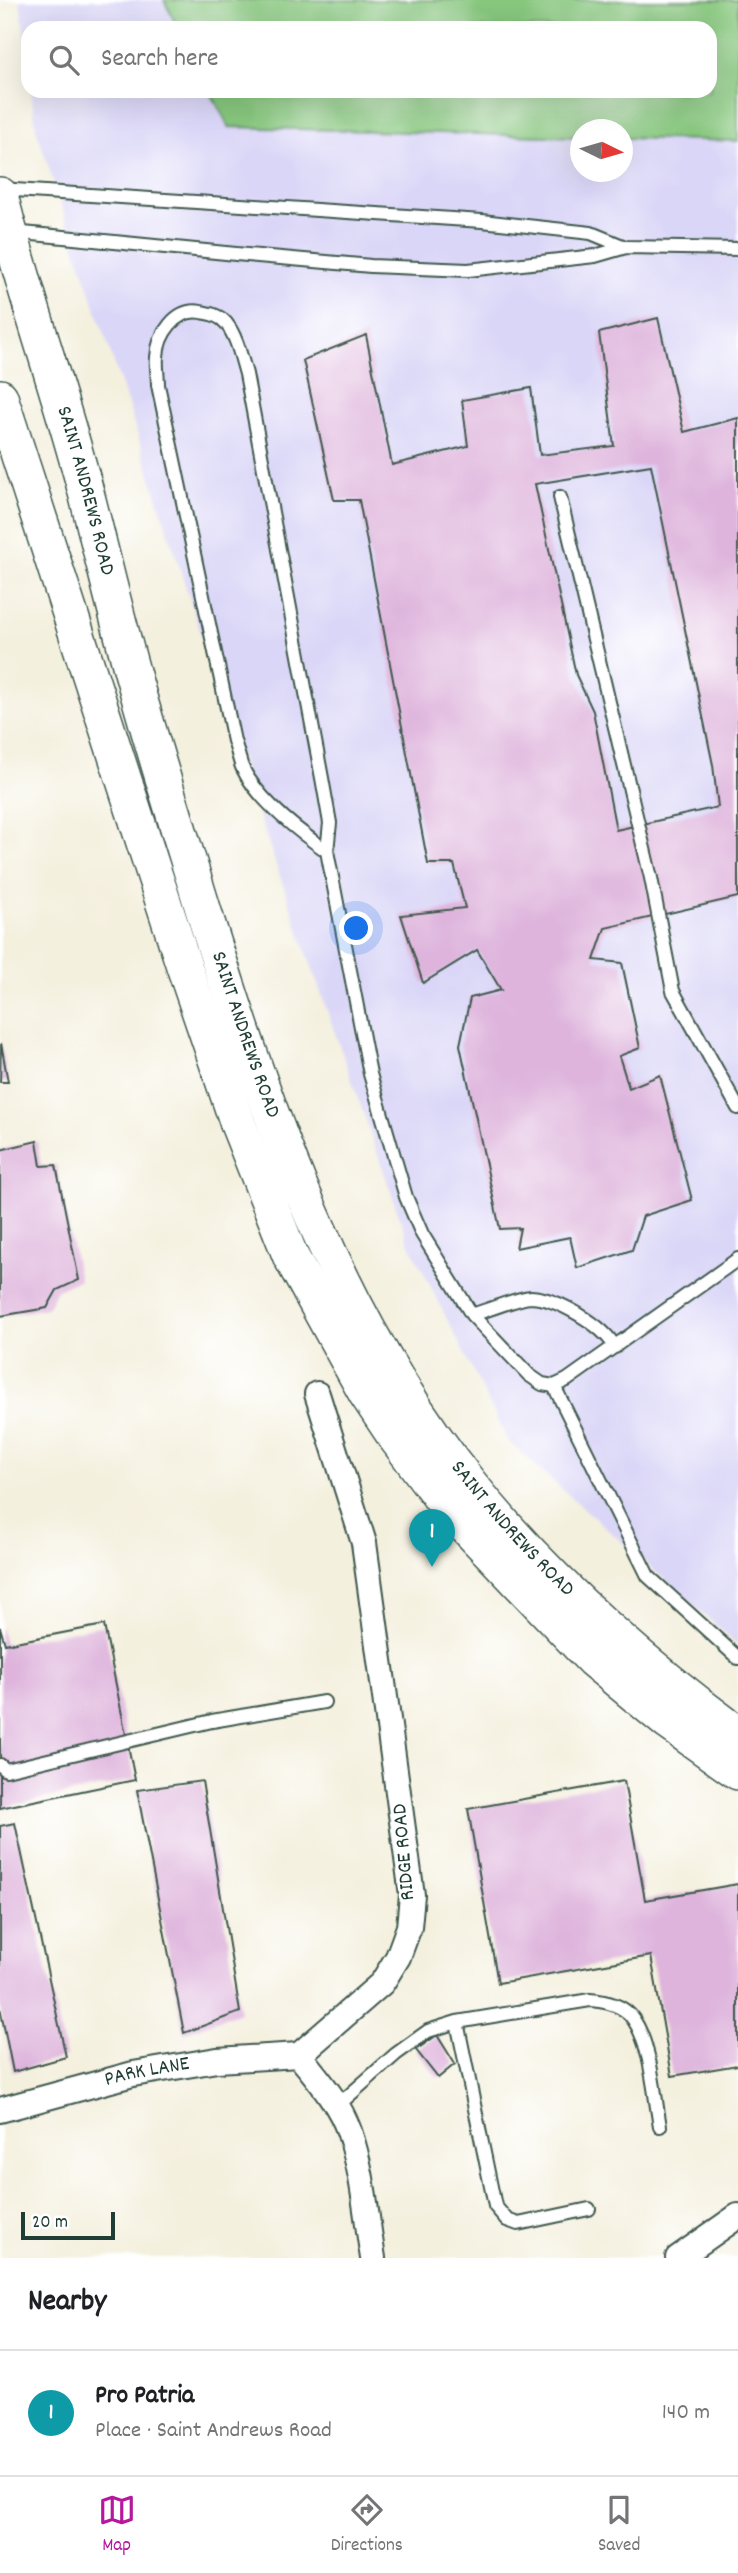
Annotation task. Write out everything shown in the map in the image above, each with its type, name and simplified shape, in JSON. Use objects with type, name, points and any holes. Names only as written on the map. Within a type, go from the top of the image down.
[{"type":"main road","name":"SAINT ANDREWS ROAD","points":[[0,195],[4,231],[74,442],[135,683],[239,1024],[313,1224],[368,1332],[424,1421],[470,1485],[539,1562],[619,1641],[668,1683],[738,1734]]},
{"type":"main road","name":"SAINT ANDREWS ROAD","points":[[0,397],[184,966],[238,1124],[296,1265],[366,1393],[449,1509],[592,1660],[668,1722],[738,1772]]},
{"type":"street","name":"RIDGE ROAD","points":[[299,2055],[382,1983],[398,1957],[410,1927],[412,1895],[364,1543],[317,1394]]},
{"type":"street","points":[[299,2055],[329,2093],[349,2130],[373,2258]]},
{"type":"street","name":"PARK LANE","points":[[0,2110],[133,2074],[217,2060],[299,2055]]},
{"type":"street","points":[[678,2258],[738,2216]]},
{"type":"lane","points":[[0,189],[482,222],[591,233],[626,247]]},
{"type":"lane","points":[[4,231],[370,266],[468,271],[595,256],[626,247],[738,248]]},
{"type":"lane","points":[[327,851],[305,835],[256,788],[242,766],[234,741],[158,385],[156,355],[161,337],[180,315],[194,310],[215,314],[225,322],[236,341],[246,374],[324,789],[330,823],[327,851],[370,1074],[406,1196],[434,1255],[472,1315],[528,1375],[542,1384],[554,1386],[568,1380],[738,1259]]},
{"type":"lane","points":[[560,497],[651,878],[673,991],[738,1108]]},
{"type":"lane","points":[[472,1315],[530,1297],[573,1310],[610,1338],[615,1347]]},
{"type":"lane","points":[[554,1386],[648,1576],[738,1658]]},
{"type":"lane","points":[[0,1765],[6,1770],[212,1721],[324,1702]]},
{"type":"lane","points":[[336,2107],[396,2054],[428,2031],[457,2022],[590,2000],[612,2004],[629,2014],[638,2026],[648,2055],[660,2126]]},
{"type":"lane","points":[[457,2022],[495,2206],[507,2220],[518,2224],[589,2208]]},
{"type":"shaded area","points":[[20,0],[738,0],[738,1645],[508,1441],[408,1241],[255,805],[129,408],[36,129],[32,98],[717,98],[717,21],[23,21]]},
{"type":"green space","points":[[164,0],[738,0],[738,141],[633,138],[633,119],[570,119],[570,137],[229,127],[214,98],[717,98],[717,21],[174,21]]},
{"type":"building","points":[[658,318],[684,432],[738,418],[738,897],[605,928],[594,960],[622,963],[640,1048],[619,1056],[629,1088],[660,1075],[692,1200],[643,1216],[632,1250],[577,1268],[570,1237],[516,1248],[520,1228],[500,1229],[460,1045],[470,998],[501,990],[477,950],[423,983],[401,915],[465,908],[454,864],[428,864],[359,500],[334,500],[303,360],[366,335],[392,465],[468,446],[462,400],[531,388],[540,455],[614,446],[599,333]],"holes":[[[651,465],[713,765],[718,807],[616,830],[593,711],[576,675],[535,484]]]},
{"type":"building","points":[[1,1043],[8,1082],[0,1082]]},
{"type":"building","points":[[37,1141],[41,1166],[56,1165],[79,1280],[57,1290],[47,1308],[0,1316],[0,1150]]},
{"type":"building","points":[[104,1625],[135,1780],[0,1808],[0,1627],[5,1644]]},
{"type":"building","points":[[202,1781],[240,2012],[184,2033],[137,1790]]},
{"type":"building","points":[[624,1781],[645,1900],[738,1884],[738,2065],[672,2076],[651,1956],[498,1983],[468,1809]]},
{"type":"building","points":[[15,1823],[66,2057],[13,2072],[0,2007],[0,1826]]},
{"type":"building","points":[[437,2035],[455,2064],[438,2078],[416,2050]]},
{"type":"place","name":"Pro Patria","points":[[432,1567]]}]
